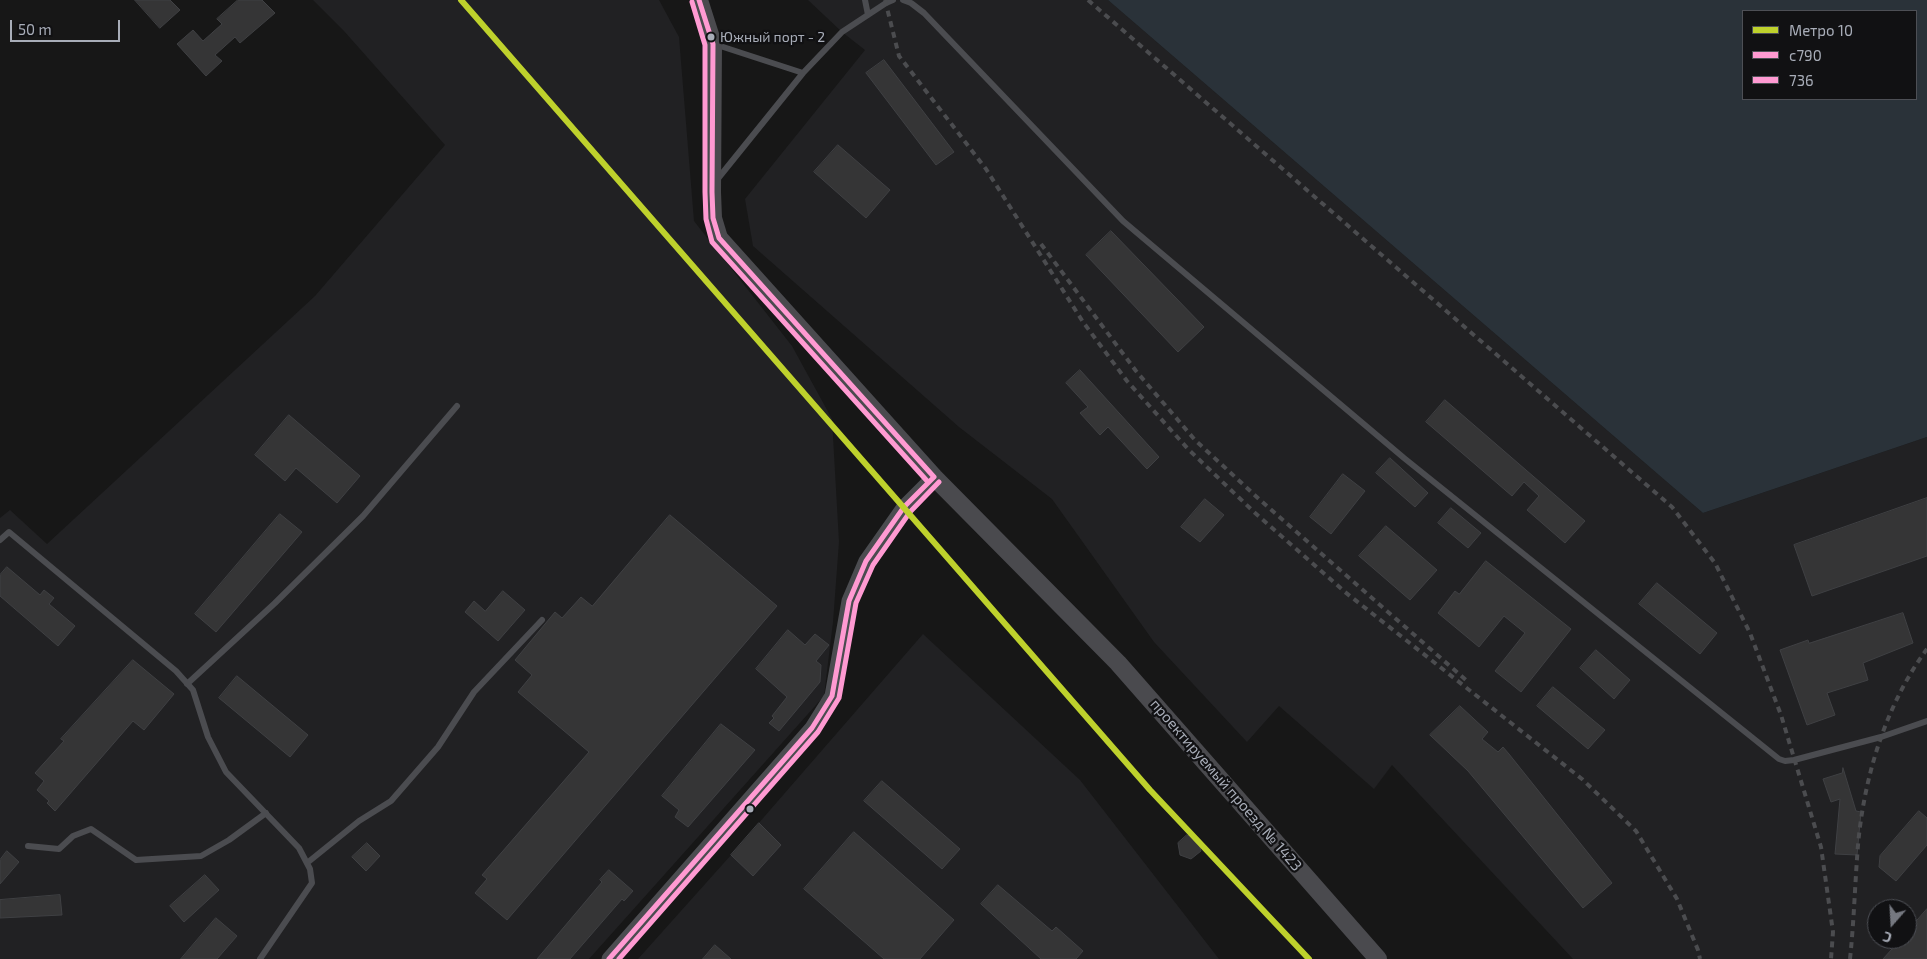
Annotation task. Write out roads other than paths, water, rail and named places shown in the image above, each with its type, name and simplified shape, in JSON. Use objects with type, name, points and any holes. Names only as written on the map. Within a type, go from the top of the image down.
[{"type":"main road","name":"проектируемый проезд № 1423","points":[[699,0],[713,44],[713,218],[719,238],[934,478],[1118,663],[1378,959]]},
{"type":"street","points":[[609,959],[812,728],[832,696],[849,601],[866,561],[904,507],[934,478]]},
{"type":"lane","points":[[865,0],[868,15]]},
{"type":"lane","points":[[713,184],[803,73],[842,32],[893,0]]},
{"type":"lane","points":[[903,0],[911,3],[924,13],[1122,221],[1404,458],[1779,759],[1785,761],[1794,760],[1881,737],[1927,721]]},
{"type":"lane","points":[[713,44],[803,73]]},
{"type":"lane","points":[[187,684],[275,603],[363,516],[457,406]]},
{"type":"lane","points":[[0,540],[9,532],[176,671],[193,690],[208,737],[226,772],[300,848],[310,868],[312,883],[260,959]]},
{"type":"lane","points":[[307,863],[359,821],[391,801],[438,747],[474,692],[542,620]]},
{"type":"lane","points":[[28,846],[59,849],[73,836],[91,829],[136,860],[201,856],[230,840],[266,814]]},
{"type":"railway","points":[[885,0],[899,56],[986,169],[1083,322],[1127,381],[1188,449],[1254,512],[1345,592],[1582,779],[1636,831],[1677,899],[1700,959]]},
{"type":"railway","points":[[1088,0],[1672,507],[1715,563],[1750,633],[1781,715],[1821,847],[1833,932],[1831,959]]},
{"type":"railway","points":[[1041,244],[1136,371],[1195,440],[1260,500],[1467,681]]},
{"type":"railway","points":[[1850,959],[1858,845],[1861,819],[1872,768],[1879,742],[1900,693],[1927,649]]},
{"type":"metro line","name":"10","points":[[461,0],[1150,790],[1309,959]]},
{"type":"place","name":"Южный порт - 2","points":[[711,37]]}]
